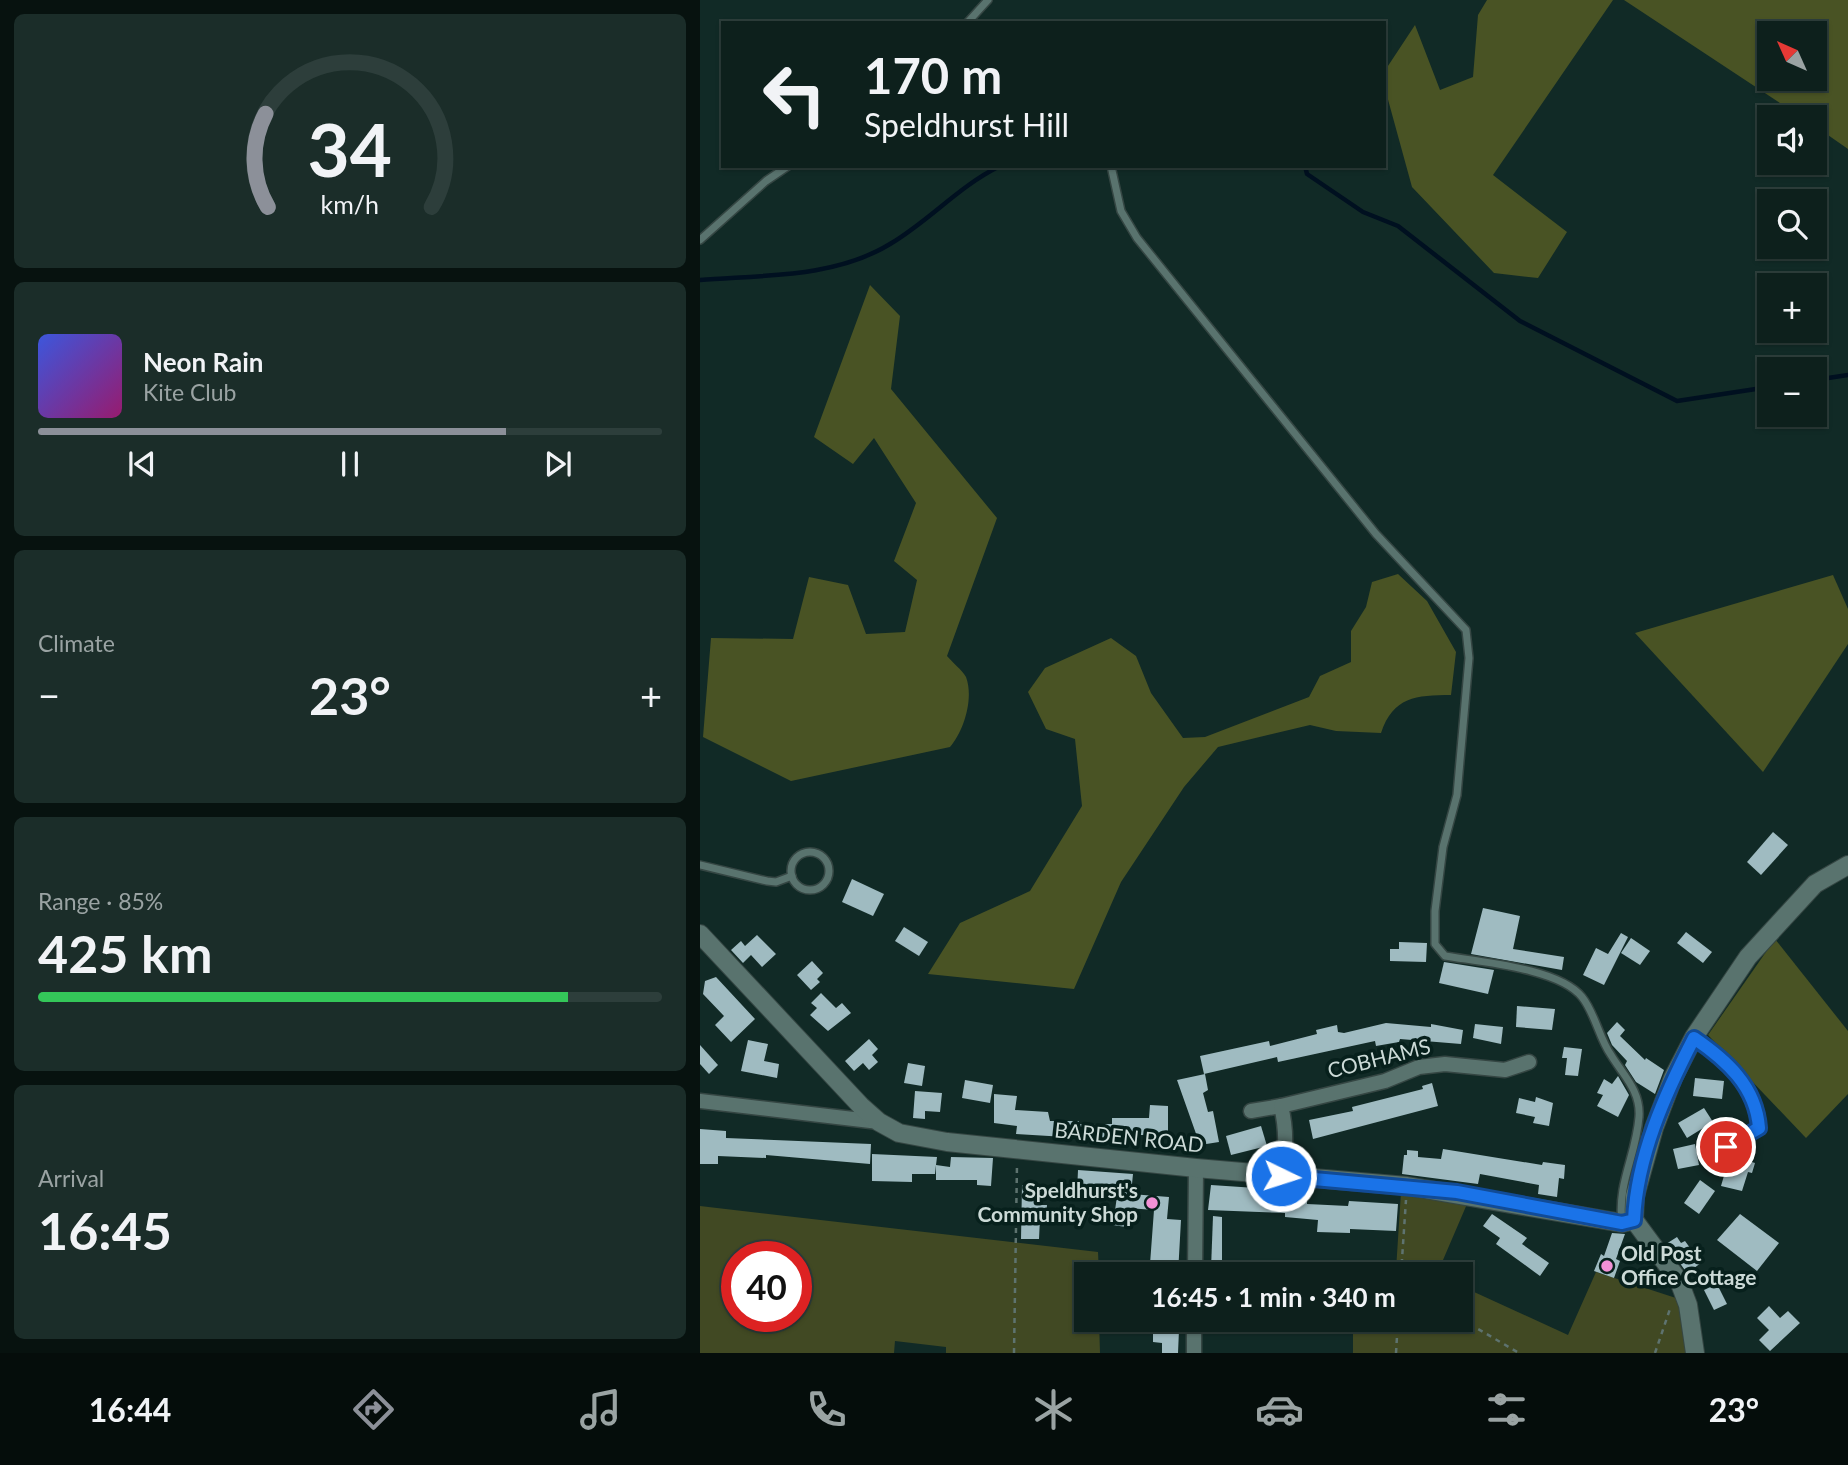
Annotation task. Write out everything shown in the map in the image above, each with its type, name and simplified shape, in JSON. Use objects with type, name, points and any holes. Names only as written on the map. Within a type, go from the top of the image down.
[{"type":"street","points":[[1695,1353],[1691,1316],[1679,1281],[1628,1221],[1654,1128],[1673,1078],[1694,1038],[1748,957],[1815,884],[1848,865]]},
{"type":"street","name":"BARDEN ROAD","points":[[700,934],[879,1122],[899,1133],[1017,1150],[1407,1186],[1628,1221]]},
{"type":"street","points":[[1694,1038],[1719,1055],[1740,1078],[1757,1108],[1759,1128]]},
{"type":"street","name":"COBHAMS","points":[[1251,1111],[1385,1080],[1419,1068],[1445,1064],[1505,1070],[1530,1062]]},
{"type":"street","points":[[700,1101],[879,1122]]},
{"type":"street","points":[[1281,1105],[1286,1124],[1286,1150],[1281,1176]]},
{"type":"street","points":[[1195,1262],[1196,1168]]},
{"type":"street","points":[[1194,1332],[1194,1353]]},
{"type":"lane","points":[[969,21],[988,0]]},
{"type":"lane","points":[[700,240],[766,181],[785,168]]},
{"type":"lane","points":[[1111,168],[1121,211],[1137,237],[1376,534],[1466,630],[1469,658],[1457,795],[1443,847],[1435,911],[1435,944],[1445,956],[1530,972],[1565,983],[1583,998],[1611,1056],[1627,1076],[1639,1114],[1635,1144],[1619,1198],[1628,1221]]},
{"type":"lane","points":[[812,852],[827,862],[829,873],[818,888],[806,889],[792,876],[792,864],[800,855],[812,852]]},
{"type":"lane","points":[[700,865],[767,881],[776,882],[792,876]]},
{"type":"lane","points":[[1709,1157],[1759,1128]]},
{"type":"path","points":[[1014,1353],[1017,1150]]},
{"type":"path","points":[[1402,1262],[1407,1186]]},
{"type":"path","points":[[1655,1353],[1671,1305]]},
{"type":"path","points":[[1473,1326],[1520,1353]]},
{"type":"path","points":[[1395,1353],[1397,1332]]},
{"type":"green space","points":[[1487,0],[1613,0],[1493,175],[1567,232],[1538,278],[1494,273],[1412,187],[1386,92],[1386,69],[1415,25],[1440,90],[1473,77],[1478,15]]},
{"type":"green space","points":[[1624,0],[1848,0],[1848,149],[1827,134],[1827,105],[1783,105],[1762,91],[1827,91],[1827,21],[1757,21],[1757,88]]},
{"type":"green space","points":[[870,285],[900,316],[891,389],[997,518],[947,656],[966,677],[968,704],[963,723],[950,747],[791,781],[703,737],[711,638],[793,639],[809,577],[848,585],[866,634],[905,632],[917,580],[894,561],[916,503],[874,438],[853,464],[814,437]]},
{"type":"green space","points":[[1398,574],[1427,601],[1456,652],[1451,695],[1407,700],[1392,712],[1381,733],[1336,731],[1310,725],[1218,747],[1184,787],[1121,882],[1074,989],[928,974],[960,923],[1030,891],[1082,806],[1075,739],[1046,729],[1028,692],[1045,668],[1111,638],[1136,656],[1151,693],[1183,738],[1205,737],[1309,697],[1320,676],[1351,662],[1351,631],[1366,607],[1372,582]]},
{"type":"green space","points":[[1833,575],[1848,609],[1848,644],[1763,772],[1635,633]]},
{"type":"green space","points":[[1775,939],[1848,1031],[1848,1094],[1806,1138],[1708,1035]]},
{"type":"green space","points":[[1401,1192],[1467,1204],[1442,1262],[1397,1262]]},
{"type":"green space","points":[[700,1206],[1098,1252],[1098,1262],[1074,1262],[1074,1332],[1099,1332],[1100,1353],[946,1353],[946,1347],[895,1341],[894,1353],[700,1353]]},
{"type":"green space","points":[[1596,1272],[1679,1299],[1687,1339],[1685,1353],[1353,1353],[1353,1332],[1473,1332],[1473,1291],[1568,1335]]},
{"type":"building","points":[[1773,832],[1788,845],[1761,875],[1747,862]]},
{"type":"building","points":[[852,879],[884,894],[873,916],[842,902]]},
{"type":"building","points":[[1483,908],[1520,916],[1513,949],[1564,957],[1562,970],[1471,954]]},
{"type":"building","points":[[904,927],[928,942],[919,956],[895,941]]},
{"type":"building","points":[[1686,932],[1712,952],[1703,963],[1677,943]]},
{"type":"building","points":[[1621,933],[1628,937],[1604,985],[1583,975],[1596,948],[1608,954]]},
{"type":"building","points":[[757,935],[776,954],[762,967],[751,955],[743,963],[731,950],[741,941],[745,946]]},
{"type":"building","points":[[1631,938],[1650,951],[1640,965],[1621,953]]},
{"type":"building","points":[[1399,942],[1427,943],[1426,962],[1390,961],[1390,949],[1399,949]]},
{"type":"building","points":[[812,961],[823,973],[817,979],[820,982],[811,990],[797,975]]},
{"type":"building","points":[[1444,962],[1494,970],[1488,994],[1439,983]]},
{"type":"building","points":[[716,977],[755,1019],[731,1042],[715,1025],[724,1016],[703,994],[705,981]]},
{"type":"building","points":[[821,993],[836,1008],[842,1003],[851,1013],[828,1031],[810,1015],[817,1008],[811,1003]]},
{"type":"building","points":[[1517,1006],[1555,1009],[1552,1030],[1516,1027]]},
{"type":"building","points":[[1617,1022],[1625,1030],[1620,1036],[1645,1060],[1646,1058],[1664,1070],[1655,1094],[1636,1082],[1625,1065],[1627,1061],[1612,1045],[1607,1033]]},
{"type":"building","points":[[1386,1023],[1431,1027],[1431,1024],[1463,1030],[1461,1044],[1400,1039],[1399,1042],[1376,1046],[1375,1041],[1278,1062],[1277,1057],[1204,1074],[1200,1056],[1269,1041],[1270,1046],[1317,1034],[1316,1030],[1337,1025],[1338,1032],[1344,1033]]},
{"type":"building","points":[[1475,1024],[1503,1027],[1501,1044],[1473,1038]]},
{"type":"building","points":[[869,1039],[878,1049],[872,1055],[878,1062],[869,1070],[863,1063],[854,1071],[845,1061]]},
{"type":"building","points":[[748,1040],[768,1044],[764,1061],[779,1064],[777,1078],[741,1071]]},
{"type":"building","points":[[700,1045],[718,1065],[709,1074],[700,1064]]},
{"type":"building","points":[[1564,1047],[1582,1049],[1578,1076],[1565,1075],[1567,1058],[1562,1058]]},
{"type":"building","points":[[908,1063],[925,1066],[922,1086],[904,1083]]},
{"type":"building","points":[[1205,1074],[1208,1090],[1203,1093],[1208,1112],[1213,1111],[1219,1142],[1200,1145],[1177,1080]]},
{"type":"building","points":[[1618,1076],[1629,1095],[1618,1117],[1597,1106],[1603,1095],[1597,1093],[1604,1079],[1612,1084]]},
{"type":"building","points":[[1695,1078],[1724,1081],[1722,1099],[1693,1096]]},
{"type":"building","points":[[965,1080],[993,1085],[990,1103],[962,1098]]},
{"type":"building","points":[[1432,1083],[1438,1106],[1313,1139],[1309,1120],[1353,1111],[1352,1107],[1423,1089],[1422,1086]]},
{"type":"building","points":[[915,1091],[942,1093],[940,1112],[925,1111],[925,1119],[913,1118]]},
{"type":"building","points":[[994,1094],[1017,1096],[1015,1110],[1048,1112],[1050,1121],[1079,1121],[1079,1124],[1112,1124],[1112,1118],[1149,1118],[1150,1105],[1168,1106],[1168,1135],[1108,1135],[1108,1141],[1082,1141],[1082,1138],[1016,1134],[1017,1126],[994,1123]]},
{"type":"building","points":[[1536,1097],[1553,1103],[1549,1126],[1533,1123],[1535,1117],[1516,1113],[1519,1098],[1535,1102]]},
{"type":"building","points":[[1704,1108],[1713,1122],[1687,1138],[1678,1123]]},
{"type":"building","points":[[1261,1126],[1267,1146],[1231,1155],[1226,1136]]},
{"type":"building","points":[[700,1129],[726,1131],[726,1138],[871,1144],[870,1164],[766,1155],[766,1158],[718,1156],[718,1164],[700,1164]]},
{"type":"building","points":[[1695,1144],[1699,1165],[1678,1169],[1673,1149]]},
{"type":"building","points":[[1443,1149],[1542,1165],[1543,1162],[1565,1165],[1564,1179],[1559,1178],[1557,1197],[1538,1194],[1539,1185],[1480,1174],[1478,1184],[1402,1174],[1407,1150],[1418,1151],[1418,1157],[1441,1159]]},
{"type":"building","points":[[872,1154],[937,1157],[935,1174],[912,1174],[912,1182],[872,1181]]},
{"type":"building","points":[[1730,1155],[1755,1163],[1752,1173],[1748,1172],[1742,1191],[1721,1186]]},
{"type":"building","points":[[951,1157],[993,1158],[991,1186],[977,1185],[977,1180],[936,1180],[936,1165],[950,1167]]},
{"type":"building","points":[[1078,1170],[1133,1174],[1131,1194],[1169,1197],[1167,1219],[1181,1220],[1179,1262],[1150,1262],[1154,1210],[1128,1208],[1126,1227],[1113,1225],[1117,1196],[1077,1193]]},
{"type":"building","points":[[1700,1180],[1715,1191],[1699,1214],[1684,1203]]},
{"type":"building","points":[[1022,1185],[1041,1186],[1041,1205],[1047,1205],[1046,1218],[1040,1218],[1039,1239],[1021,1239]]},
{"type":"building","points":[[1211,1185],[1271,1189],[1271,1196],[1276,1199],[1307,1201],[1307,1204],[1348,1206],[1349,1201],[1398,1204],[1396,1231],[1350,1229],[1350,1233],[1317,1232],[1318,1220],[1285,1217],[1285,1213],[1208,1210]]},
{"type":"building","points":[[1492,1214],[1527,1238],[1522,1244],[1549,1263],[1540,1276],[1496,1244],[1500,1238],[1483,1226]]},
{"type":"building","points":[[1740,1214],[1779,1243],[1757,1271],[1717,1240]]},
{"type":"building","points":[[1213,1216],[1222,1217],[1222,1262],[1211,1262]]},
{"type":"building","points":[[1612,1233],[1625,1234],[1616,1259],[1620,1261],[1614,1278],[1594,1271],[1601,1254],[1604,1256]]},
{"type":"building","points":[[1677,1237],[1681,1243],[1685,1241],[1701,1263],[1687,1273],[1666,1244]]},
{"type":"building","points":[[1717,1284],[1727,1304],[1714,1310],[1704,1290]]},
{"type":"building","points":[[1769,1306],[1780,1318],[1788,1311],[1800,1323],[1770,1351],[1759,1340],[1769,1330],[1757,1318]]},
{"type":"building","points":[[1153,1332],[1179,1332],[1178,1353],[1162,1353],[1162,1343],[1153,1342]]},
{"type":"waterway","points":[[700,280],[798,273],[846,263],[869,255],[904,235],[971,183],[996,168]]},
{"type":"waterway","points":[[1306,168],[1307,174],[1363,212],[1398,226],[1520,321],[1677,401],[1757,389]]},
{"type":"waterway","points":[[1827,378],[1848,375]]},
{"type":"place","name":"Speldhurst's Community Shop","points":[[1152,1203]]},
{"type":"place","name":"Old Post Office Cottage","points":[[1607,1266]]},
{"type":"route","points":[[1281,1176],[1457,1192],[1622,1223],[1634,1220],[1635,1196],[1654,1128],[1673,1078],[1694,1038],[1719,1055],[1740,1078],[1757,1108],[1759,1128],[1726,1147]]}]
